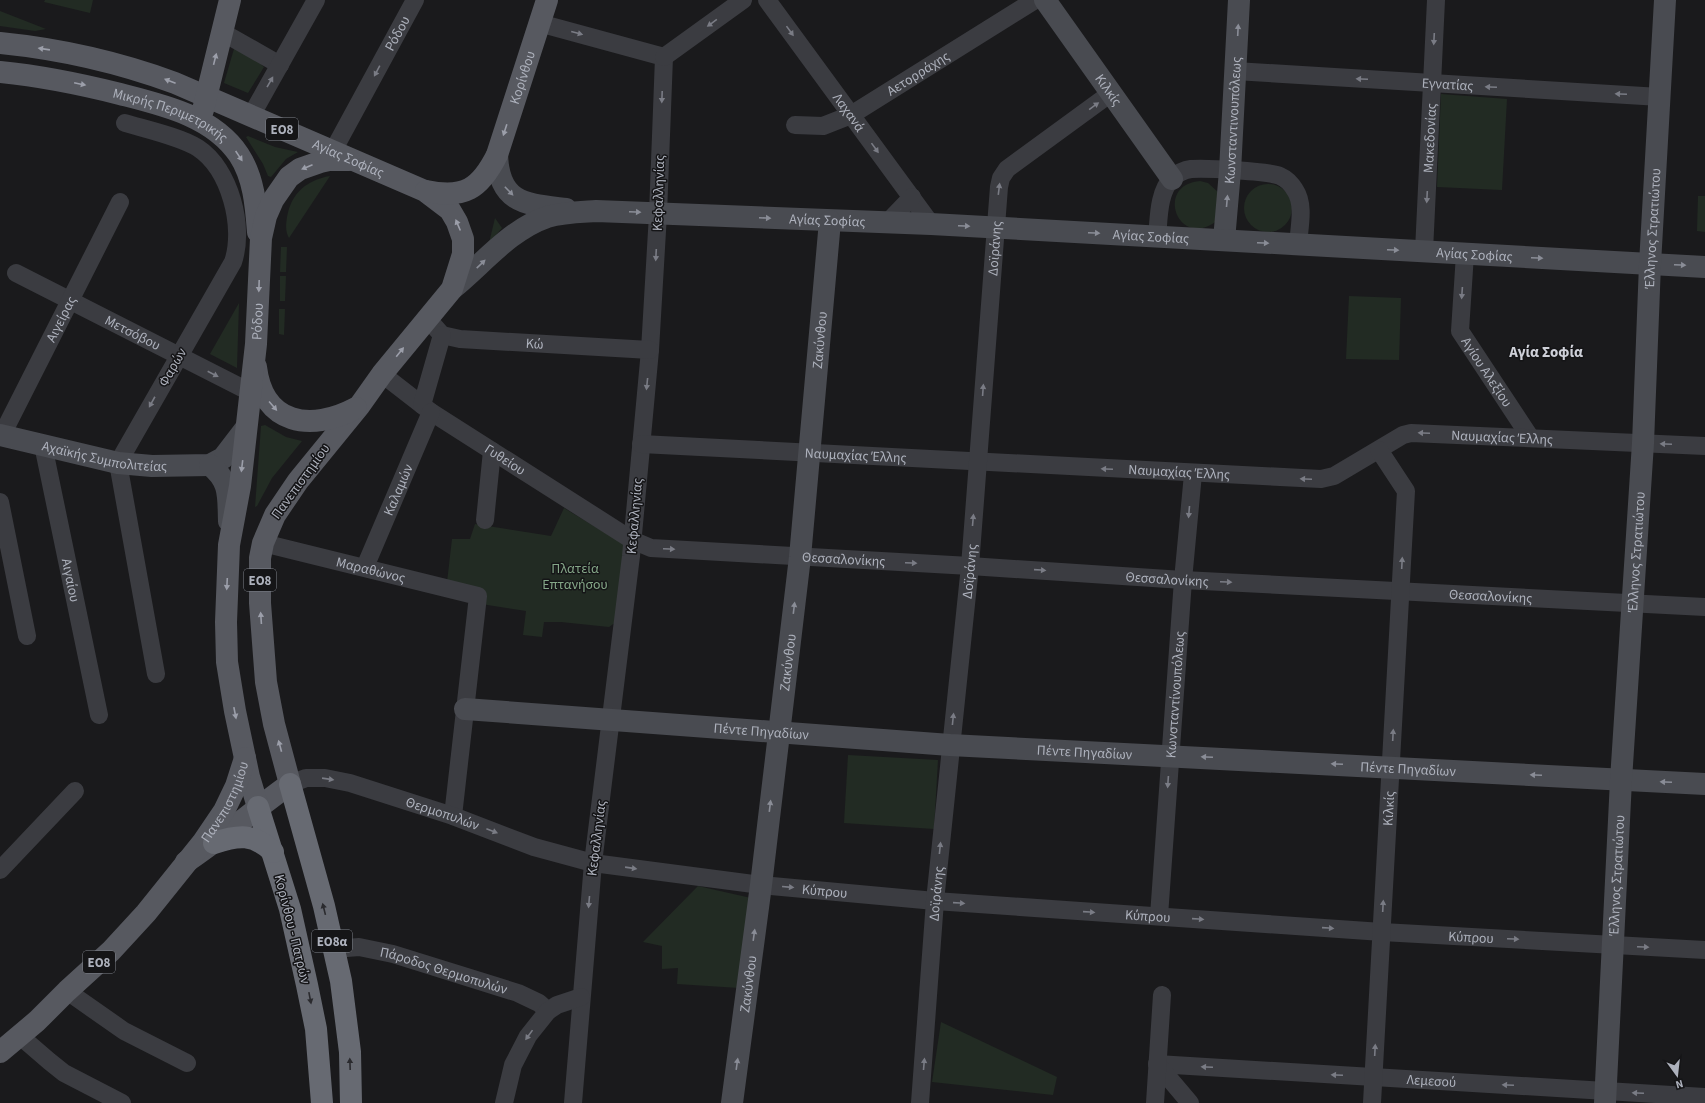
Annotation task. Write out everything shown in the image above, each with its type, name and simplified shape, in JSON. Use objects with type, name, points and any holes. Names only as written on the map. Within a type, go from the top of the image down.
[{"type":"highway","name":"ΕΟ8α","points":[[290,784],[334,949],[345,1003],[350,1052],[350,1103]]},
{"type":"highway","name":"Κορίνθου - Πατρών","points":[[258,807],[290,909],[310,1000],[316,1029],[322,1103]]},
{"type":"highway","points":[[214,843],[227,839],[250,837],[262,842],[273,852]]},
{"type":"main road","points":[[200,121],[230,0]]},
{"type":"main road","name":"Κορίνθου","points":[[497,155],[547,0]]},
{"type":"main road","name":"Κιλκίς","points":[[1045,0],[1172,179]]},
{"type":"main road","name":"Κωνσταντινουπόλεως","points":[[1224,240],[1230,171],[1240,0]]},
{"type":"main road","name":"Έλληνος Στρατιώτου","points":[[1606,1097],[1621,780],[1643,443],[1650,264],[1666,0]]},
{"type":"main road","name":"Μικρής Περιμετρικής","points":[[0,43],[48,49],[119,64],[174,83],[206,97]]},
{"type":"main road","name":"Μικρής Περιμετρικής","points":[[0,72],[52,79],[100,89],[162,105],[200,121],[226,139],[239,155],[244,164],[254,198],[260,247]]},
{"type":"main road","name":"Αγίας Σοφίας","points":[[206,97],[425,191]]},
{"type":"main road","points":[[497,155],[498,172],[503,185],[523,203],[596,211]]},
{"type":"main road","name":"ΕΟ8","points":[[425,191],[447,195],[478,184],[489,172],[497,155]]},
{"type":"main road","name":"Ρόδου","points":[[229,545],[237,505],[256,344],[260,247],[269,209],[276,193],[289,177],[309,165],[329,160],[348,159],[358,162]]},
{"type":"main road","name":"ΕΟ8","points":[[425,191],[450,210],[457,222],[463,239],[463,254],[452,289]]},
{"type":"main road","points":[[452,289],[510,237],[531,224],[547,217],[570,212],[596,211]]},
{"type":"main road","name":"Αγίας Σοφίας","points":[[596,211],[932,224],[1705,267]]},
{"type":"main road","name":"Ζακύνθου","points":[[732,1103],[761,884],[800,557],[830,221]]},
{"type":"main road","name":"Πανεπιστημίου","points":[[290,784],[274,724],[266,682],[260,603],[260,558],[263,543],[269,526],[287,495],[360,405],[382,374],[452,289]]},
{"type":"main road","name":"ΕΟ8","points":[[256,344],[256,367],[260,385],[271,403],[282,414],[298,421],[320,421],[338,416],[360,405]]},
{"type":"main road","points":[[229,545],[228,489],[221,476],[210,465],[223,458],[246,428]]},
{"type":"main road","name":"Αχαϊκής Συμπολιτείας","points":[[1,435],[118,463],[163,467],[210,465]]},
{"type":"main road","name":"Πανεπιστημίου","points":[[0,1052],[37,1021],[134,928],[209,833],[229,801],[239,779],[245,758],[227,662],[226,622],[229,545]]},
{"type":"main road","name":"Πέντε Πηγαδίων","points":[[465,709],[779,733],[950,744],[1705,784]]},
{"type":"main road","name":"Κορίνθου - Πατρών","points":[[245,758],[258,807]]},
{"type":"main road","name":"ΕΟ8","points":[[258,807],[290,784]]},
{"type":"main road","name":"Πανεπιστημίου","points":[[186,862],[214,843],[258,807]]},
{"type":"street","points":[[251,116],[316,0]]},
{"type":"street","name":"Ρόδου","points":[[333,151],[415,0]]},
{"type":"street","points":[[539,23],[664,57],[743,0]]},
{"type":"street","name":"Λαχανά","points":[[767,0],[932,224]]},
{"type":"street","name":"Αετορράχης","points":[[795,125],[823,126],[851,115],[1035,0]]},
{"type":"street","name":"Μακεδονίας","points":[[1424,251],[1436,0]]},
{"type":"street","points":[[222,32],[280,65]]},
{"type":"street","name":"Κεφαλληνίας","points":[[573,1103],[593,863],[632,540],[650,350],[658,214],[664,57]]},
{"type":"street","name":"Εγνατίας","points":[[1235,71],[1660,96]]},
{"type":"street","name":"Δοϊράνης","points":[[920,1103],[935,901],[950,744],[970,566],[999,187],[1001,178],[1007,169],[1111,93]]},
{"type":"street","points":[[194,146],[200,121]]},
{"type":"street","name":"Φαρών","points":[[118,463],[233,262],[237,242],[236,215],[228,190],[214,165],[203,153],[194,146],[171,137],[125,123]]},
{"type":"street","points":[[1157,236],[1162,198],[1165,188],[1172,179],[1181,172],[1192,169],[1230,171],[1273,174],[1280,176],[1287,181],[1295,190],[1300,201],[1298,244]]},
{"type":"street","points":[[887,223],[912,197]]},
{"type":"street","name":"Αιγείρας","points":[[1,435],[120,202]]},
{"type":"street","name":"Αγίου Αλεξίου","points":[[1465,254],[1460,331],[1530,437]]},
{"type":"street","name":"Μετσόβου","points":[[16,273],[250,392]]},
{"type":"street","points":[[427,318],[442,335]]},
{"type":"street","name":"Κώ","points":[[442,335],[460,339],[650,350]]},
{"type":"street","name":"Καλαμών","points":[[365,567],[427,409],[442,335]]},
{"type":"street","name":"Γυθείου","points":[[382,374],[427,409],[632,540]]},
{"type":"street","name":"Ναυμαχίας Έλλης","points":[[641,444],[978,461],[1193,474],[1328,478],[1403,435],[1411,433],[1530,437],[1705,446]]},
{"type":"street","name":"Αιγαίου","points":[[43,445],[99,715]]},
{"type":"street","points":[[485,520],[492,450]]},
{"type":"street","name":"Κιλκίς","points":[[1372,1103],[1406,491],[1379,450]]},
{"type":"street","points":[[118,463],[156,674]]},
{"type":"street","name":"Κωνσταντίνουπόλεως","points":[[1159,916],[1183,580],[1193,474]]},
{"type":"street","points":[[0,502],[28,636]]},
{"type":"street","name":"Θεσσαλονίκης","points":[[632,540],[651,548],[1183,580],[1705,608]]},
{"type":"street","name":"Μαραθώνος","points":[[263,543],[478,596],[465,709]]},
{"type":"street","points":[[453,816],[465,709]]},
{"type":"street","name":"Θερμοπυλών","points":[[290,784],[306,778],[325,778],[350,783],[453,816],[534,847],[593,863]]},
{"type":"street","points":[[0,870],[75,791]]},
{"type":"street","name":"Κύπρου","points":[[593,863],[761,884],[935,901],[1382,932],[1705,950]]},
{"type":"street","name":"Πάροδος Θερμοπυλών","points":[[334,949],[359,947],[393,954],[518,993],[539,1003],[548,1011]]},
{"type":"street","points":[[67,991],[124,1031],[187,1063]]},
{"type":"street","points":[[1155,1103],[1162,995]]},
{"type":"street","points":[[504,1103],[509,1076],[517,1054],[528,1036],[548,1011],[565,1001],[581,997]]},
{"type":"street","points":[[20,1036],[64,1073],[122,1103]]},
{"type":"street","points":[[1157,1064],[1190,1103]]},
{"type":"street","name":"Λεμεσού","points":[[1157,1064],[1374,1077],[1606,1097],[1705,1097]]},
{"type":"green space","points":[[45,0],[93,0],[90,13],[44,2]]},
{"type":"green space","points":[[0,11],[46,29],[35,31],[0,26]]},
{"type":"green space","points":[[236,42],[264,67],[248,93],[224,83]]},
{"type":"green space","points":[[1441,94],[1507,99],[1502,190],[1437,187]]},
{"type":"green space","points":[[248,136],[275,147],[298,152],[286,159],[271,177],[268,176],[263,164],[246,137]]},
{"type":"green space","points":[[330,176],[289,238],[286,225],[292,201],[307,184]]},
{"type":"green space","points":[[1200,181],[1208,183],[1219,193],[1215,222],[1202,228],[1191,228],[1182,222],[1176,213],[1175,203],[1178,193],[1186,185]]},
{"type":"green space","points":[[1268,184],[1277,186],[1285,191],[1290,199],[1292,208],[1290,217],[1285,225],[1277,230],[1268,232],[1259,230],[1251,225],[1246,217],[1244,208],[1246,199],[1251,191],[1259,186]]},
{"type":"green space","points":[[1698,196],[1705,196],[1705,232],[1697,231]]},
{"type":"green space","points":[[495,218],[502,228],[489,243]]},
{"type":"green space","points":[[281,247],[287,247],[286,272],[280,272]]},
{"type":"green space","points":[[280,276],[286,276],[285,301],[280,301]]},
{"type":"green space","points":[[1349,296],[1401,298],[1399,360],[1346,359]]},
{"type":"green space","points":[[239,303],[237,368],[210,354]]},
{"type":"green space","points":[[279,309],[285,309],[284,335],[279,334]]},
{"type":"green space","points":[[265,425],[286,437],[302,441],[272,478],[257,506],[255,507],[261,426]]},
{"type":"green space","name":"Πλατεία Επτανήσου","points":[[564,508],[627,546],[619,620],[609,627],[561,622],[544,622],[542,637],[523,635],[526,611],[481,604],[447,582],[452,539],[470,539],[475,524],[551,536]]},
{"type":"green space","points":[[848,755],[938,760],[934,829],[844,823]]},
{"type":"green space","points":[[698,886],[751,898],[739,988],[677,984],[678,968],[662,969],[662,946],[643,942]]},
{"type":"green space","points":[[941,1022],[1057,1077],[1053,1095],[932,1082]]},
{"type":"district","name":"Αγία Σοφία","points":[[1546,352]]}]
